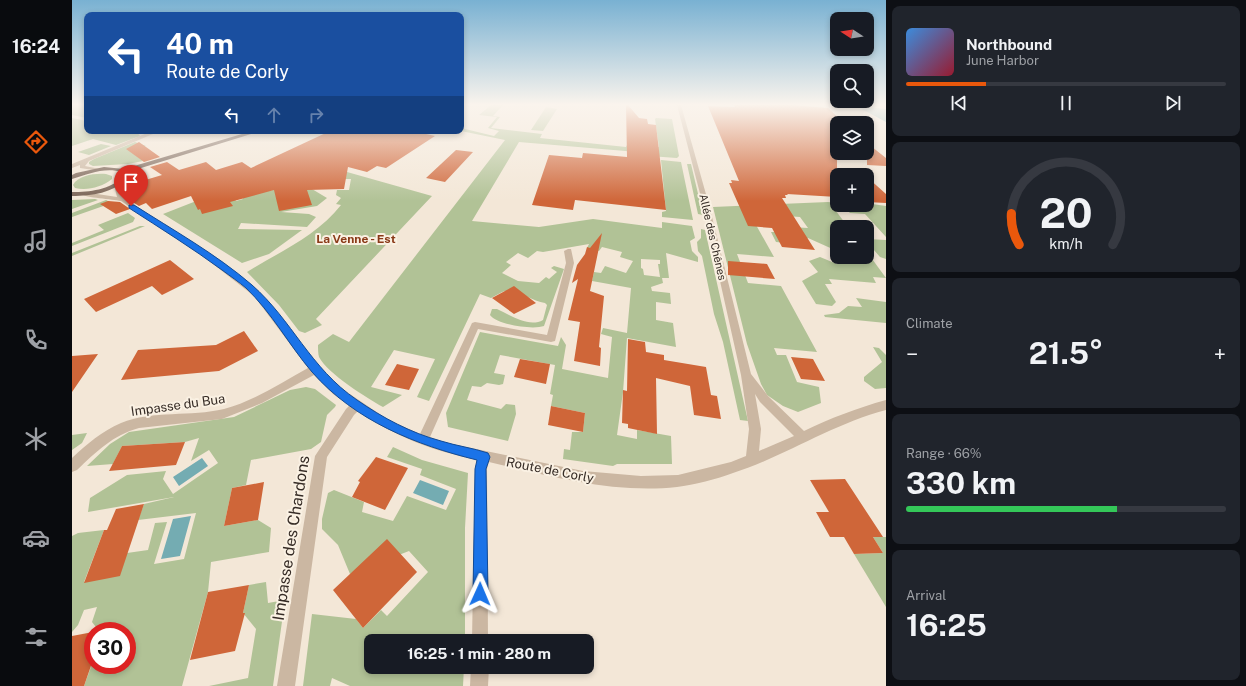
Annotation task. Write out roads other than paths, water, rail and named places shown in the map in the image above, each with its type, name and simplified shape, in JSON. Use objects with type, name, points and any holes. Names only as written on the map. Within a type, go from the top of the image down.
[{"type":"main road","points":[[72,178],[98,170],[116,169],[124,171],[238,137]]},
{"type":"main road","points":[[72,194],[84,194],[108,188],[121,182],[126,177],[126,173],[124,171]]},
{"type":"street","points":[[72,166],[142,137]]},
{"type":"street","name":"Allée des Chênes","points":[[688,137],[745,368],[756,429],[752,460]]},
{"type":"street","points":[[89,159],[83,163],[82,167],[98,170]]},
{"type":"street","points":[[121,182],[118,187],[118,194],[123,200]]},
{"type":"street","name":"Route de Corly","points":[[84,194],[106,196],[123,200],[207,255],[249,286],[269,309],[315,369],[336,391],[358,406],[383,422],[424,440],[484,457],[583,477],[641,482],[678,481],[732,468],[863,411],[886,404]]},
{"type":"street","points":[[424,440],[475,325],[551,339],[570,263],[568,250]]},
{"type":"street","name":"Allée des Chênes","points":[[745,368],[751,381],[764,399],[802,437]]},
{"type":"street","name":"Impasse du Bua","points":[[72,466],[102,440],[124,427],[233,411],[251,404],[315,369]]},
{"type":"street","name":"Impasse des Chardons","points":[[286,686],[321,456],[350,412],[358,406]]},
{"type":"street","points":[[480,634],[480,469],[484,457]]},
{"type":"street","points":[[479,686],[480,674]]},
{"type":"water","points":[[202,458],[208,466],[179,486],[173,477]]},
{"type":"water","points":[[420,480],[449,491],[443,505],[413,493]]},
{"type":"water","points":[[191,516],[180,556],[161,559],[173,519]]},
{"type":"district","name":"La Venne - Est","points":[[356,239]]}]
